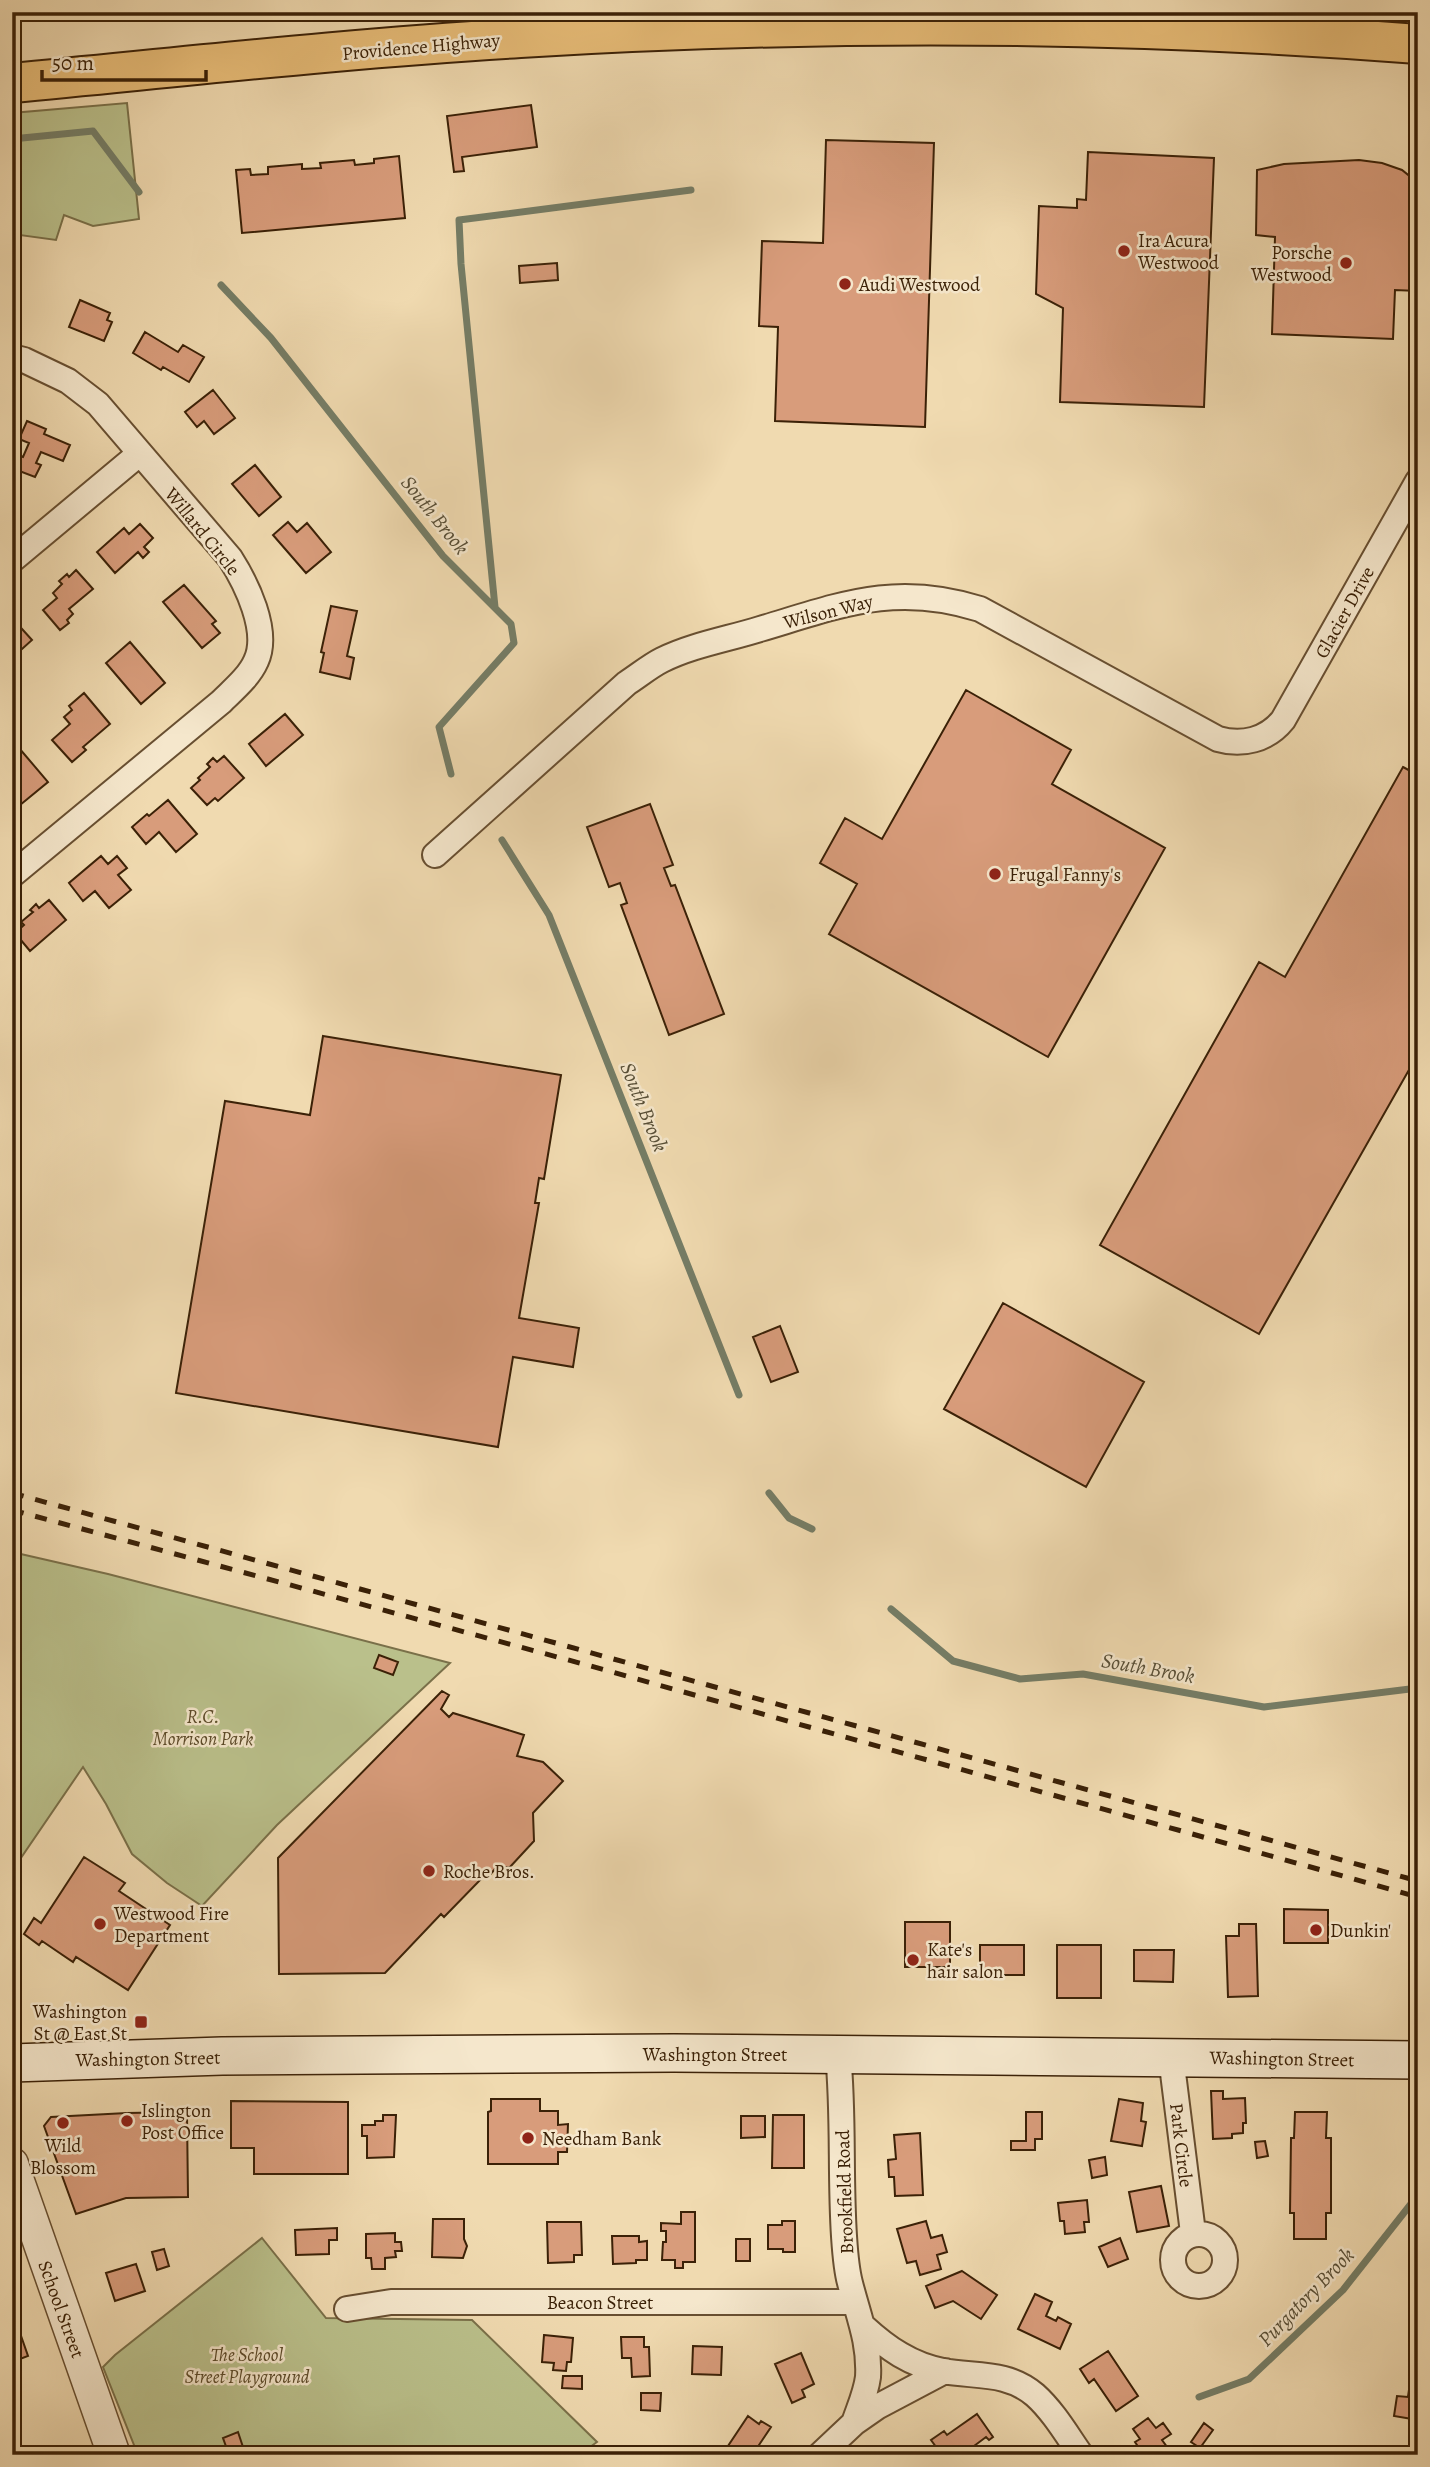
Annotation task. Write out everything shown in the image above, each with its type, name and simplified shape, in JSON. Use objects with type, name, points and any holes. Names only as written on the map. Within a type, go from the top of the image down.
[{"type":"main road","name":"Providence Highway","points":[[12,83],[431,44],[753,28],[1046,26],[1276,35],[1418,44]]},
{"type":"main road","name":"Washington Street","points":[[12,2063],[222,2056],[838,2054],[1418,2060]]},
{"type":"street","name":"Willard Circle","points":[[12,357],[68,381],[98,404],[230,558],[254,605],[259,635],[258,658],[250,671],[221,702],[12,875]]},
{"type":"street","points":[[12,560],[139,454]]},
{"type":"street","name":"Glacier Drive","points":[[1264,735],[1283,720],[1418,481]]},
{"type":"street","name":"Wilson Way","points":[[435,855],[626,683],[661,660],[859,600],[926,597],[954,601],[980,609],[1218,739],[1242,742],[1264,735]]},
{"type":"street","name":"Brookfield Road","points":[[838,2054],[844,2235],[849,2280],[864,2327],[867,2377],[863,2400],[854,2423]]},
{"type":"street","name":"Park Circle","points":[[1171,2056],[1194,2233]]},
{"type":"street","name":"School Street","points":[[12,2164],[114,2455]]},
{"type":"street","name":"Beacon Street","points":[[347,2309],[391,2302],[855,2302]]},
{"type":"street","points":[[864,2327],[899,2355],[918,2364],[945,2371],[996,2376],[1027,2390],[1035,2395],[1052,2415],[1081,2455]]},
{"type":"street","name":"Brookfield Road","points":[[820,2455],[854,2423],[877,2407],[945,2371]]},
{"type":"green space","points":[[127,103],[139,219],[93,226],[64,215],[56,240],[12,234],[12,113]]},
{"type":"green space","name":"R.C. Morrison Park","points":[[12,1552],[108,1574],[450,1663],[277,1825],[202,1906],[167,1883],[132,1854],[83,1767],[12,1871]]},
{"type":"green space","name":"The School Street Playground","points":[[262,2238],[326,2318],[472,2320],[597,2442],[579,2455],[138,2455],[103,2367]]},
{"type":"building","points":[[531,105],[537,147],[462,157],[464,171],[454,172],[447,116]]},
{"type":"building","name":"Audi Westwood","points":[[826,140],[934,143],[925,427],[775,421],[778,327],[759,326],[762,241],[823,243]]},
{"type":"building","name":"Ira Acura Westwood","points":[[1088,152],[1214,158],[1204,407],[1060,402],[1063,308],[1036,294],[1039,206],[1077,208],[1077,199],[1086,200]]},
{"type":"building","points":[[399,156],[405,218],[242,233],[236,170],[250,169],[251,175],[268,174],[268,167],[302,164],[302,169],[321,168],[320,163],[354,160],[355,165]]},
{"type":"building","name":"Porsche Westwood","points":[[1359,160],[1382,163],[1402,170],[1418,183],[1418,291],[1395,290],[1393,339],[1272,334],[1275,237],[1256,235],[1257,170],[1284,164]]},
{"type":"building","points":[[557,263],[558,280],[520,283],[519,266]]},
{"type":"building","points":[[80,300],[110,313],[107,320],[112,322],[104,341],[69,327]]},
{"type":"building","points":[[145,332],[178,352],[183,345],[204,357],[189,382],[163,367],[161,370],[133,353]]},
{"type":"building","points":[[213,390],[235,418],[214,434],[204,421],[197,427],[185,412]]},
{"type":"building","points":[[27,421],[46,429],[44,434],[70,445],[63,461],[41,452],[36,463],[41,465],[35,477],[14,469],[29,443],[19,439]]},
{"type":"building","points":[[255,465],[281,497],[259,516],[232,484]]},
{"type":"building","points":[[288,522],[297,532],[307,523],[331,552],[306,573],[273,535]]},
{"type":"building","points":[[140,524],[153,538],[144,547],[149,552],[143,558],[138,552],[115,573],[97,552],[124,528],[129,534]]},
{"type":"building","points":[[76,570],[93,589],[69,609],[73,614],[67,620],[69,623],[60,630],[43,610],[57,598],[53,593],[62,584],[59,581]]},
{"type":"building","points":[[184,585],[216,621],[212,624],[220,633],[202,648],[163,602]]},
{"type":"building","points":[[331,606],[357,611],[347,656],[354,658],[350,679],[320,672],[324,653],[321,652]]},
{"type":"building","points":[[12,620],[32,640],[12,658]]},
{"type":"building","points":[[130,642],[165,683],[141,704],[106,663]]},
{"type":"building","name":"Frugal Fanny's","points":[[966,690],[1071,750],[1052,784],[1165,848],[1048,1057],[829,934],[857,884],[820,863],[845,818],[882,839]]},
{"type":"building","points":[[84,693],[110,724],[83,747],[86,750],[72,762],[52,740],[70,724],[64,717],[72,710],[69,706]]},
{"type":"building","points":[[285,714],[303,735],[266,766],[249,744]]},
{"type":"building","points":[[19,748],[48,782],[14,810],[12,754]]},
{"type":"building","points":[[224,756],[244,778],[218,801],[215,798],[207,805],[191,788],[210,767],[207,764],[213,758],[217,762]]},
{"type":"building","points":[[1403,767],[1418,775],[1418,1054],[1259,1334],[1100,1245],[1259,962],[1285,977]]},
{"type":"building","points":[[168,800],[197,834],[176,852],[159,832],[146,844],[132,827]]},
{"type":"building","points":[[650,804],[673,865],[664,868],[671,886],[675,885],[724,1014],[669,1035],[621,905],[627,903],[620,883],[609,887],[587,827]]},
{"type":"building","points":[[101,856],[108,864],[117,856],[127,868],[118,875],[131,890],[109,908],[95,891],[83,901],[69,883]]},
{"type":"building","points":[[49,900],[66,920],[30,951],[15,933],[24,925],[21,922],[33,912],[30,910],[36,904],[39,908]]},
{"type":"building","points":[[12,971],[20,981],[12,988]]},
{"type":"building","points":[[323,1036],[561,1075],[544,1179],[539,1178],[535,1203],[539,1203],[519,1318],[579,1328],[573,1367],[513,1357],[498,1447],[176,1393],[225,1101],[310,1115]]},
{"type":"building","points":[[1003,1303],[1144,1382],[1086,1487],[944,1409]]},
{"type":"building","points":[[780,1326],[798,1372],[771,1382],[753,1337]]},
{"type":"building","points":[[379,1655],[398,1662],[393,1675],[374,1668]]},
{"type":"building","points":[[442,1691],[449,1695],[441,1709],[449,1717],[453,1713],[524,1735],[517,1756],[543,1762],[563,1781],[533,1813],[534,1841],[510,1867],[496,1868],[487,1878],[482,1878],[444,1917],[441,1914],[385,1973],[279,1974],[278,1858]]},
{"type":"building","name":"Westwood Fire Department","points":[[84,1857],[125,1883],[119,1891],[170,1925],[128,1990],[76,1957],[73,1962],[42,1941],[39,1945],[24,1934],[34,1918],[41,1923]]},
{"type":"building","points":[[1284,1909],[1328,1910],[1328,1943],[1284,1943]]},
{"type":"building","points":[[905,1922],[950,1922],[950,1967],[905,1967]]},
{"type":"building","points":[[1239,1924],[1256,1924],[1258,1996],[1228,1997],[1226,1936],[1239,1936]]},
{"type":"building","points":[[980,1945],[1024,1945],[1024,1975],[980,1975]]},
{"type":"building","points":[[1057,1945],[1101,1945],[1101,1998],[1057,1998]]},
{"type":"building","points":[[1134,1950],[1174,1950],[1173,1982],[1134,1981]]},
{"type":"building","points":[[1415,1972],[1418,1972],[1418,2012],[1415,2012]]},
{"type":"building","points":[[1211,2091],[1223,2091],[1223,2099],[1245,2098],[1246,2123],[1243,2123],[1243,2133],[1232,2134],[1232,2138],[1213,2139]]},
{"type":"building","name":"Needham Bank","points":[[491,2099],[540,2099],[540,2111],[558,2111],[558,2125],[568,2124],[567,2152],[558,2152],[558,2164],[488,2164],[488,2112],[491,2111]]},
{"type":"building","points":[[1119,2099],[1143,2103],[1141,2121],[1146,2122],[1142,2146],[1111,2141]]},
{"type":"building","points":[[231,2101],[348,2102],[348,2174],[254,2174],[254,2148],[231,2148]]},
{"type":"building","points":[[182,2112],[187,2115],[188,2197],[126,2198],[76,2214],[44,2126],[51,2117]]},
{"type":"building","points":[[1026,2112],[1042,2112],[1042,2139],[1035,2139],[1035,2150],[1011,2150],[1011,2141],[1026,2141]]},
{"type":"building","points":[[1295,2112],[1327,2112],[1326,2138],[1331,2138],[1331,2213],[1326,2213],[1326,2239],[1294,2239],[1294,2213],[1290,2213],[1291,2138],[1294,2138]]},
{"type":"building","points":[[383,2115],[396,2115],[394,2157],[367,2158],[367,2136],[362,2136],[362,2125],[375,2125],[375,2121],[383,2121]]},
{"type":"building","points":[[773,2115],[804,2115],[804,2168],[772,2168]]},
{"type":"building","points":[[741,2116],[765,2116],[765,2137],[741,2138]]},
{"type":"building","points":[[920,2133],[923,2195],[895,2196],[894,2177],[889,2177],[888,2160],[896,2159],[894,2135]]},
{"type":"building","points":[[1265,2141],[1268,2156],[1257,2158],[1255,2142]]},
{"type":"building","points":[[1105,2157],[1107,2175],[1092,2178],[1089,2160]]},
{"type":"building","points":[[1161,2186],[1169,2226],[1137,2232],[1129,2192]]},
{"type":"building","points":[[1087,2200],[1089,2222],[1084,2222],[1085,2232],[1065,2234],[1058,2203]]},
{"type":"building","points":[[681,2212],[695,2212],[695,2262],[683,2262],[683,2268],[675,2268],[675,2260],[662,2260],[666,2231],[661,2231],[661,2223],[681,2224]]},
{"type":"building","points":[[433,2219],[464,2219],[464,2239],[467,2246],[463,2258],[432,2257]]},
{"type":"building","points":[[782,2221],[795,2221],[795,2252],[768,2249],[768,2225],[782,2225]]},
{"type":"building","points":[[926,2221],[931,2238],[942,2235],[947,2252],[937,2255],[941,2269],[920,2275],[916,2261],[907,2263],[897,2229]]},
{"type":"building","points":[[547,2222],[581,2222],[582,2255],[574,2255],[574,2262],[548,2263]]},
{"type":"building","points":[[337,2228],[337,2240],[329,2240],[329,2254],[296,2255],[295,2230]]},
{"type":"building","points":[[395,2233],[395,2242],[401,2242],[402,2251],[395,2251],[396,2257],[385,2258],[385,2269],[372,2269],[371,2258],[366,2258],[366,2234]]},
{"type":"building","points":[[612,2236],[639,2236],[639,2242],[647,2241],[647,2260],[613,2264]]},
{"type":"building","points":[[1120,2238],[1128,2259],[1108,2267],[1099,2247]]},
{"type":"building","points":[[736,2239],[750,2239],[750,2261],[736,2261]]},
{"type":"building","points":[[164,2249],[169,2266],[157,2270],[152,2252]]},
{"type":"building","points":[[136,2264],[145,2291],[115,2301],[106,2273]]},
{"type":"building","points":[[962,2271],[997,2295],[981,2319],[953,2301],[935,2308],[926,2286]]},
{"type":"building","points":[[1035,2294],[1052,2302],[1046,2316],[1056,2321],[1058,2317],[1071,2324],[1060,2349],[1018,2329]]},
{"type":"building","points":[[12,2310],[28,2356],[12,2362]]},
{"type":"building","points":[[544,2335],[573,2338],[571,2362],[567,2362],[566,2371],[553,2370],[554,2363],[542,2362]]},
{"type":"building","points":[[621,2337],[644,2337],[644,2347],[649,2347],[650,2376],[632,2377],[631,2358],[622,2358]]},
{"type":"building","points":[[693,2346],[722,2347],[721,2375],[692,2374]]},
{"type":"building","points":[[1108,2351],[1138,2396],[1116,2411],[1094,2379],[1089,2383],[1080,2369]]},
{"type":"building","points":[[801,2353],[814,2384],[802,2390],[805,2397],[792,2403],[775,2364]]},
{"type":"building","points":[[1412,2368],[1418,2369],[1418,2420],[1394,2416],[1397,2396],[1408,2397]]},
{"type":"building","points":[[563,2376],[582,2376],[582,2389],[562,2388]]},
{"type":"building","points":[[641,2393],[661,2393],[660,2411],[641,2410]]},
{"type":"building","points":[[977,2414],[993,2437],[989,2440],[986,2437],[962,2455],[942,2455],[931,2440],[944,2431],[947,2435]]},
{"type":"building","points":[[748,2416],[759,2424],[761,2421],[771,2427],[753,2454],[744,2449],[740,2455],[722,2455]]},
{"type":"building","points":[[1148,2418],[1156,2428],[1163,2423],[1171,2434],[1162,2440],[1173,2455],[1137,2455],[1135,2452],[1139,2448],[1135,2442],[1140,2439],[1133,2429]]},
{"type":"building","points":[[1204,2423],[1213,2430],[1200,2448],[1191,2442]]},
{"type":"building","points":[[238,2432],[243,2447],[228,2452],[223,2438]]},
{"type":"waterway","name":"South Brook","points":[[12,139],[93,131],[139,192]]},
{"type":"waterway","points":[[495,607],[459,220],[691,190]]},
{"type":"waterway","name":"South Brook","points":[[221,285],[271,338],[443,556],[511,624],[514,643],[439,727],[451,774]]},
{"type":"waterway","name":"South Brook","points":[[502,840],[549,915],[739,1395]]},
{"type":"waterway","name":"South Brook","points":[[769,1493],[789,1518],[812,1529]]},
{"type":"waterway","name":"South Brook","points":[[891,1609],[953,1661],[1020,1679],[1083,1674],[1264,1707],[1418,1688]]},
{"type":"waterway","name":"Purgatory Brook","points":[[1199,2397],[1249,2379],[1343,2290],[1418,2195]]},
{"type":"railway","points":[[12,1493],[1418,1881]]},
{"type":"railway","points":[[12,1510],[587,1665],[1418,1897]]},
{"type":"place","name":"Ira Acura Westwood","points":[[1124,251]]},
{"type":"place","name":"Porsche Westwood","points":[[1346,263]]},
{"type":"place","name":"Audi Westwood","points":[[845,284]]},
{"type":"place","name":"Frugal Fanny's","points":[[995,874]]},
{"type":"place","name":"Roche Bros.","points":[[429,1871]]},
{"type":"place","name":"Westwood Fire Department","points":[[100,1924]]},
{"type":"place","name":"Dunkin'","points":[[1316,1930]]},
{"type":"place","name":"Kate's hair salon","points":[[913,1960]]},
{"type":"place","name":"Washington St @ East St","points":[[141,2022]]},
{"type":"place","name":"Islington Post Office","points":[[127,2121]]},
{"type":"place","name":"Wild Blossom","points":[[63,2123]]},
{"type":"place","name":"Needham Bank","points":[[528,2138]]}]
